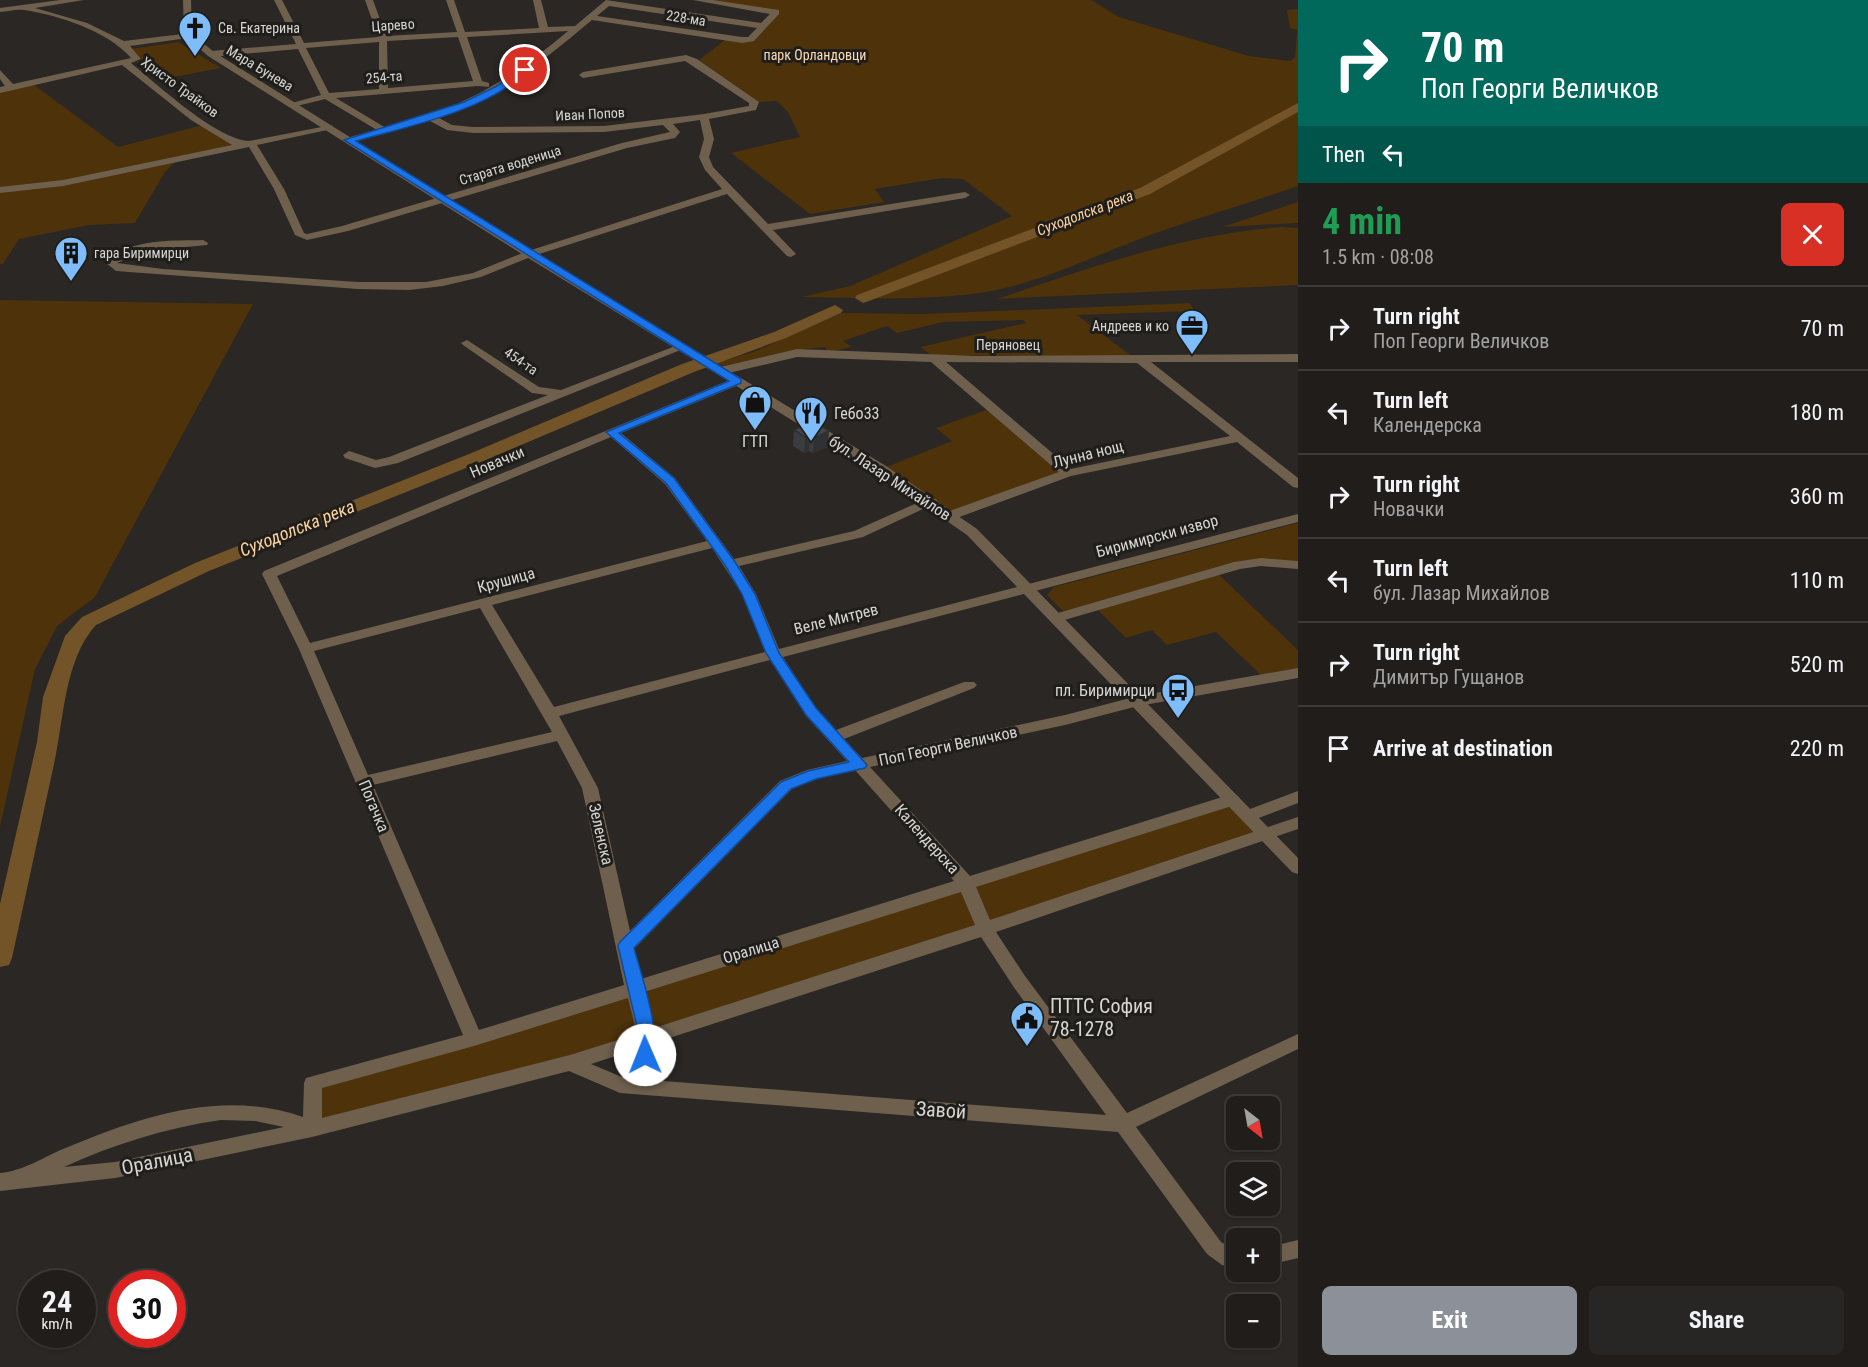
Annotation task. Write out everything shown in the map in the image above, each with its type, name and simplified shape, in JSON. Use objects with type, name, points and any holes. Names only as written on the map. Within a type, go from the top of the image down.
[{"type":"street","points":[[0,10],[80,0]]},
{"type":"street","points":[[188,0],[188,35]]},
{"type":"street","points":[[278,0],[326,96],[384,131]]},
{"type":"street","points":[[369,0],[383,39],[384,91]]},
{"type":"street","points":[[450,0],[478,83]]},
{"type":"street","points":[[537,0],[544,29]]},
{"type":"street","points":[[349,140],[467,104],[498,88],[609,1],[762,26],[776,12],[697,0]]},
{"type":"street","points":[[21,8],[77,22],[122,44]]},
{"type":"street","name":"228-ма","points":[[590,17],[742,40],[751,39],[762,26]]},
{"type":"street","name":"Царево","points":[[211,54],[383,39],[576,28]]},
{"type":"street","name":"Христо Трайков","points":[[122,44],[188,35]]},
{"type":"street","name":"Мара Бунева","points":[[188,35],[211,54],[349,140]]},
{"type":"street","name":"Христо Трайков","points":[[0,90],[125,63],[137,58],[122,44]]},
{"type":"street","name":"Иван Попов","points":[[429,117],[450,128],[473,130],[604,129],[704,117],[753,108],[754,102],[694,61],[686,58],[584,75]]},
{"type":"street","name":"Христо Трайков","points":[[125,63],[194,118],[236,143],[252,144]]},
{"type":"street","points":[[0,73],[10,88]]},
{"type":"street","name":"254-та","points":[[293,104],[326,96],[478,83],[498,88]]},
{"type":"street","points":[[704,117],[709,139],[704,157],[708,168],[791,254]]},
{"type":"street","name":"Старата воденица","points":[[252,144],[279,189],[300,235],[307,237],[344,229],[625,145],[672,136],[675,132],[666,122]]},
{"type":"street","points":[[0,190],[63,183],[329,127]]},
{"type":"street","name":"бул. Лазар Михайлов","points":[[349,140],[529,254],[881,469],[932,502],[972,532],[1298,868]]},
{"type":"street","points":[[203,243],[155,244],[111,263],[116,268],[345,284],[441,283],[467,279],[503,267],[529,254],[729,189]]},
{"type":"street","points":[[765,228],[965,195]]},
{"type":"street","name":"454-та","points":[[467,343],[536,390],[562,393]]},
{"type":"street","points":[[349,455],[375,464],[393,460],[682,347]]},
{"type":"street","name":"Перяновец","points":[[718,370],[797,353],[935,359],[1298,358]]},
{"type":"street","points":[[935,359],[1068,473]]},
{"type":"street","points":[[1141,360],[1298,484]]},
{"type":"street","name":"Новачки","points":[[269,574],[737,381]]},
{"type":"street","name":"Календерска","points":[[612,432],[670,481],[731,564],[749,594],[773,653],[811,712],[966,883],[986,929],[1018,981],[1214,1248],[1226,1254]]},
{"type":"street","name":"Лунна нощ","points":[[949,516],[1068,473],[1239,438]]},
{"type":"street","points":[[731,564],[858,534],[932,502]]},
{"type":"street","name":"Биримирски извор","points":[[1026,588],[1298,518]]},
{"type":"street","name":"Крушица","points":[[306,649],[715,543]]},
{"type":"street","points":[[1056,618],[1239,565],[1261,562],[1298,565]]},
{"type":"street","name":"Погачка","points":[[269,574],[306,649],[474,1039]]},
{"type":"street","name":"Веле Митрев","points":[[550,713],[1026,588]]},
{"type":"street","name":"Зеленска","points":[[484,604],[550,713],[590,788],[634,987],[648,1039],[639,1087]]},
{"type":"street","name":"Поп Георги Величков","points":[[626,946],[786,785],[813,774],[1065,720],[1138,701],[1298,673]]},
{"type":"street","points":[[833,737],[969,685]]},
{"type":"street","points":[[364,782],[562,735]]},
{"type":"street","points":[[1248,816],[1298,796]]},
{"type":"street","name":"Оралица","points":[[312,1129],[312,1083],[474,1039],[1232,800]]},
{"type":"street","name":"Оралица","points":[[8,1182],[115,1170],[312,1129],[570,1063],[986,929],[1298,823]]},
{"type":"street","name":"Завой","points":[[570,1063],[620,1085],[1123,1124],[1298,1041]]},
{"type":"street","points":[[8,1182],[59,1158],[122,1136],[196,1115],[246,1112],[291,1120],[312,1129]]},
{"type":"street","points":[[1280,1253],[1298,1249]]},
{"type":"green space","name":"парк Орландовци","points":[[706,0],[1091,0],[1119,17],[1249,56],[1290,61],[1295,57],[1297,30],[1290,28],[1287,10],[1298,9],[1298,186],[1139,239],[1050,275],[1015,286],[957,296],[802,297],[850,286],[1012,216],[963,179],[942,178],[875,189],[884,202],[810,214],[731,153],[800,137],[788,112],[777,101],[759,102],[699,60],[725,40],[755,40],[779,12]]},
{"type":"green space","points":[[178,42],[221,68],[158,80],[136,62],[143,60],[130,49]]},
{"type":"green space","points":[[33,84],[118,147],[203,125],[232,145],[179,158],[165,172],[135,223],[89,225],[19,239],[3,264],[0,264],[0,92]]},
{"type":"green space","points":[[1298,202],[1298,223],[1222,227]]},
{"type":"green space","points":[[1281,227],[1298,228],[1298,285],[997,299],[1102,264],[1172,245],[1207,237]]},
{"type":"green space","points":[[0,300],[253,304],[95,597],[57,626],[35,669],[0,827]]},
{"type":"green space","points":[[1190,303],[1194,311],[1077,315],[1133,357],[931,355],[920,347],[1026,323],[1023,320],[943,322],[897,333],[887,326],[843,341],[852,347],[828,352],[825,347],[795,350],[723,366],[716,363],[753,352],[842,313],[924,314]]},
{"type":"green space","points":[[992,408],[1068,473],[949,516],[881,469],[952,441],[936,428]]},
{"type":"green space","points":[[1298,523],[1298,561],[1259,559],[1227,564],[1065,613],[1047,595],[1054,587]]},
{"type":"green space","points":[[1215,571],[1298,650],[1298,673],[1265,679],[1216,632],[1167,645],[1152,630],[1126,638],[1095,607]]},
{"type":"green space","points":[[1232,800],[1266,835],[648,1039],[312,1129],[313,1083]]},
{"type":"building","points":[[813,421],[829,431],[814,438],[810,435],[805,437],[794,430]]},
{"type":"waterway","name":"Суходолска река","points":[[863,298],[1145,191],[1298,107]]},
{"type":"waterway","name":"Суходолска река","points":[[0,958],[48,742],[54,697],[75,636],[89,621],[202,567],[475,458],[688,368],[780,335],[835,310]]},
{"type":"place","name":"Св. Екатерина","points":[[195,57]]},
{"type":"place","name":"гара Биримирци","points":[[71,282]]},
{"type":"place","name":"Андреев и ко","points":[[1192,355]]},
{"type":"place","name":"ГТП","points":[[755,431]]},
{"type":"place","name":"Гебо33","points":[[811,442]]},
{"type":"place","name":"пл. Биримирци","points":[[1178,719]]},
{"type":"place","name":"ПТТС София 78-1278","points":[[1027,1047]]},
{"type":"route","points":[[525,70],[498,88],[467,104],[400,127],[349,140],[529,254],[737,381],[612,432],[670,481],[731,564],[749,594],[773,653],[811,712],[860,765],[813,774],[786,785],[626,946],[648,1039],[645,1055]]}]
